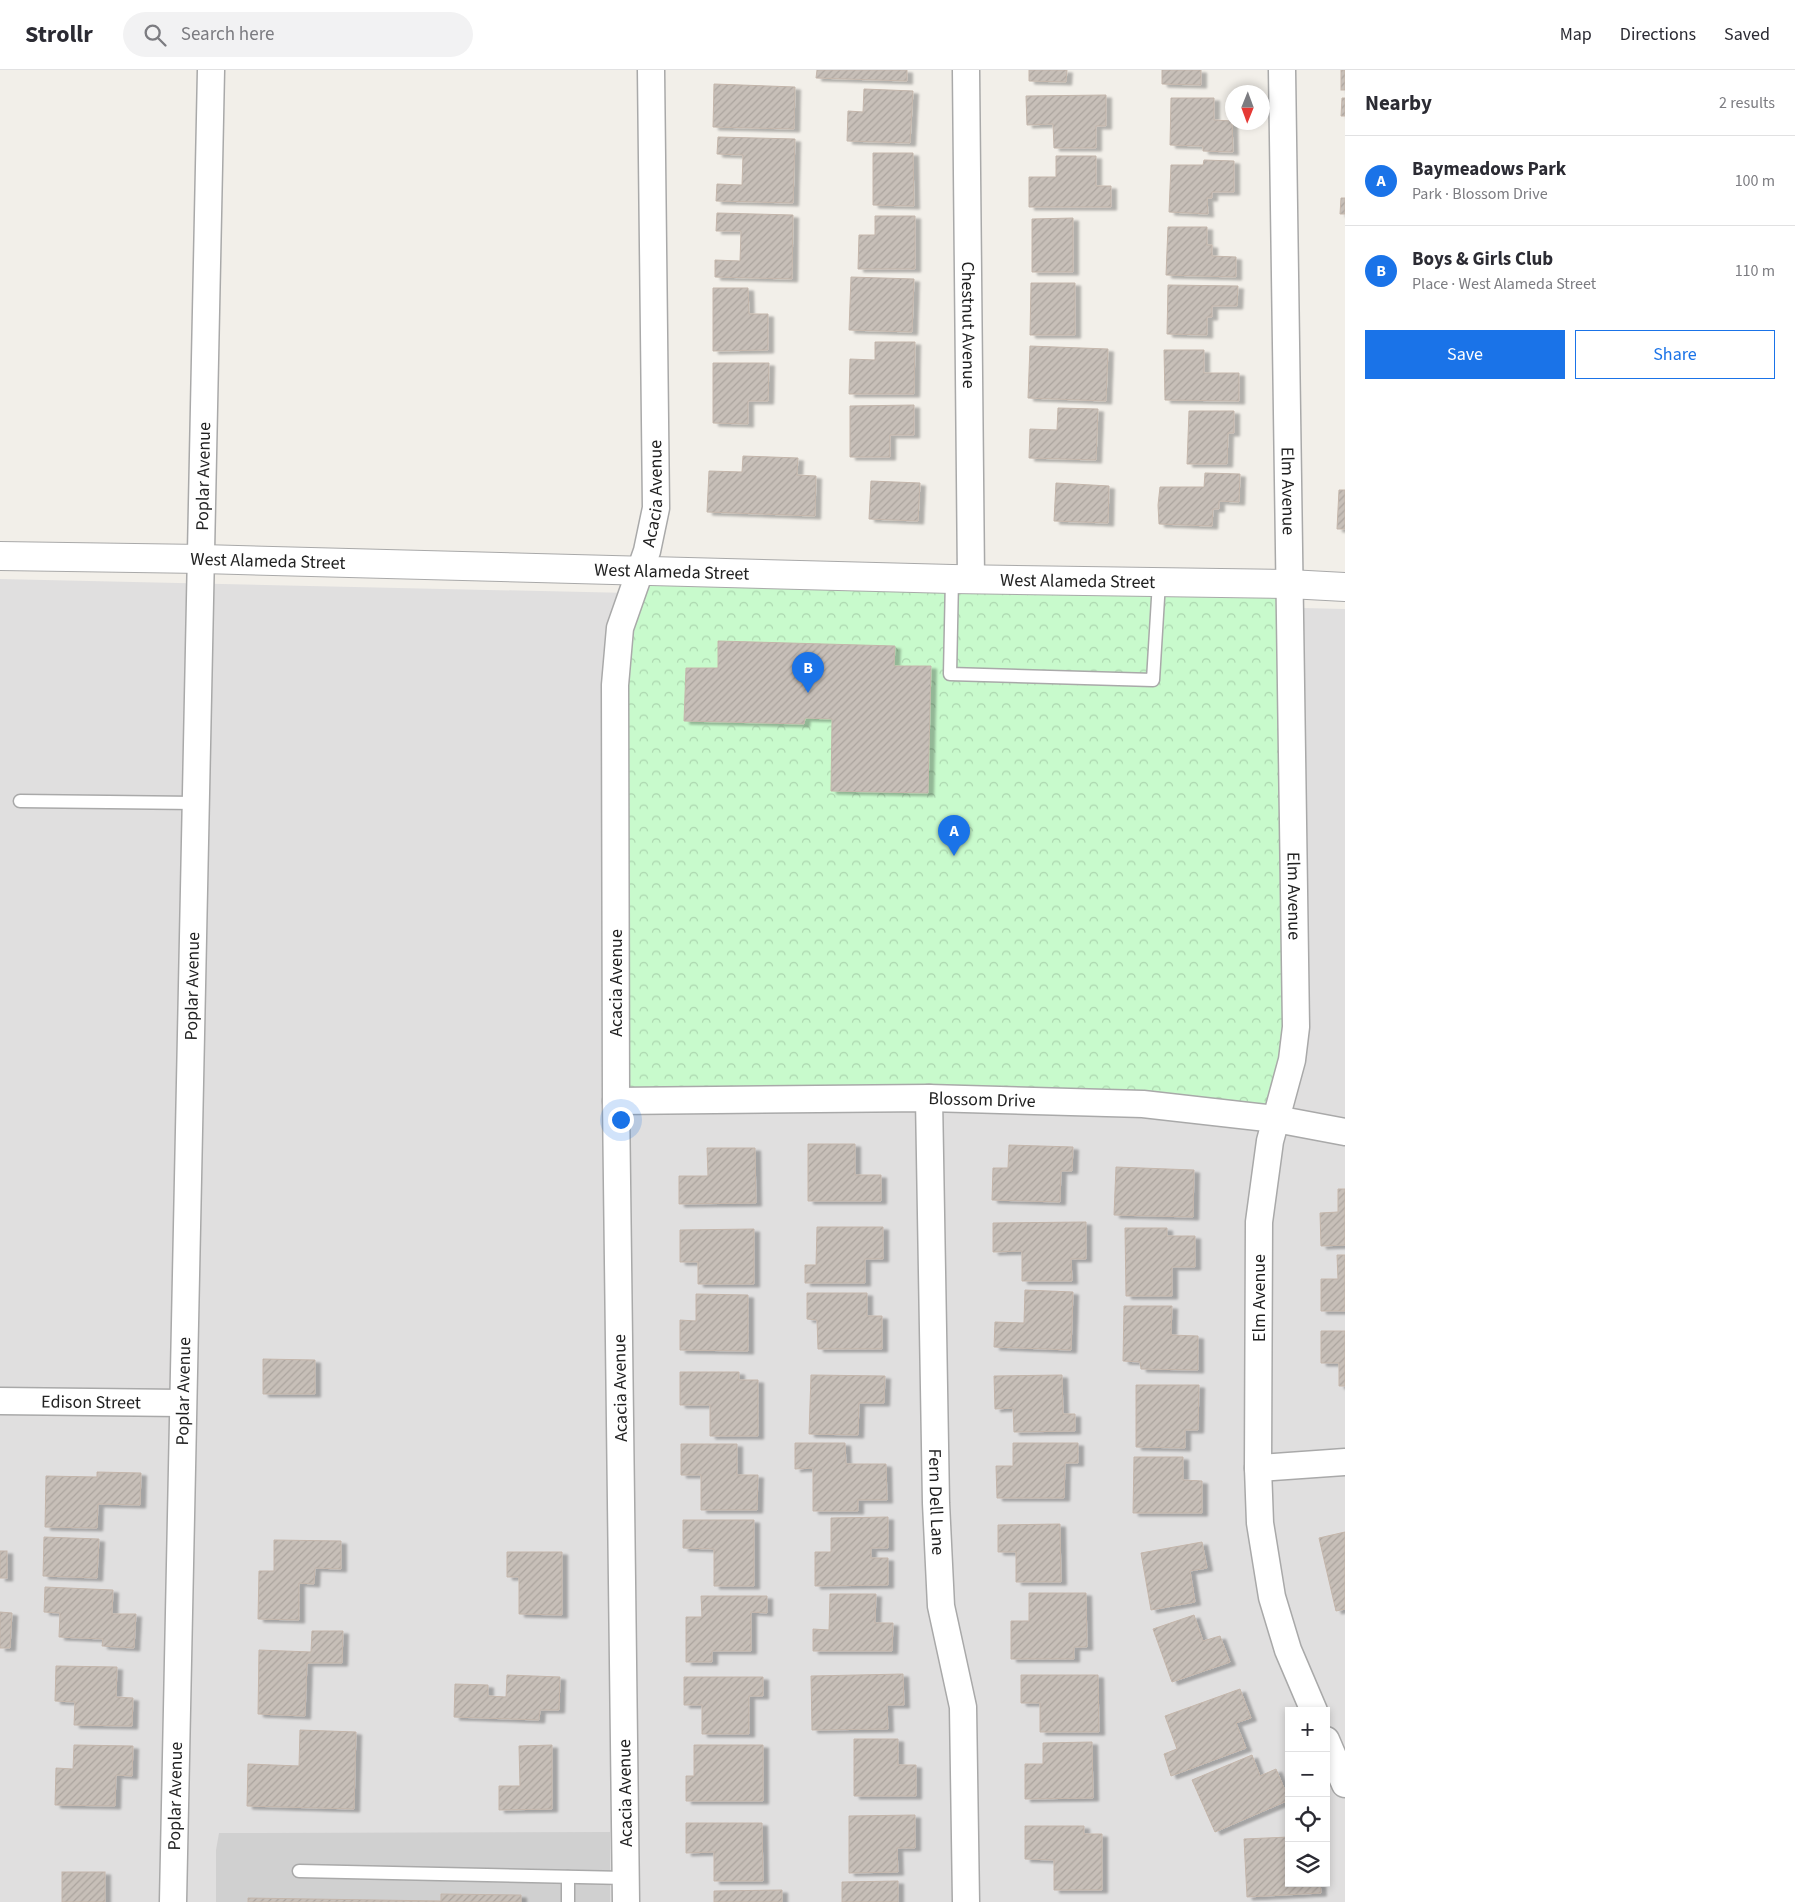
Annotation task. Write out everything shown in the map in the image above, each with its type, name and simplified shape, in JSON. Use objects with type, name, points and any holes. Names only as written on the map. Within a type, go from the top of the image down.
[{"type":"street","name":"Poplar Avenue","points":[[173,1902],[211,70]]},
{"type":"street","name":"Acacia Avenue","points":[[626,1890],[616,1101],[615,685],[620,628],[647,551],[656,508],[650,70]]},
{"type":"street","name":"Chestnut Avenue","points":[[962,579],[966,70]]},
{"type":"street","name":"Elm Avenue","points":[[1282,70],[1296,1027],[1292,1060],[1270,1141],[1259,1222],[1258,1468],[1260,1523],[1272,1597],[1288,1650],[1312,1707]]},
{"type":"street","name":"West Alameda Street","points":[[0,556],[202,559],[962,579],[1289,584],[1345,587]]},
{"type":"street","name":"Blossom Drive","points":[[616,1101],[929,1098],[1143,1104],[1276,1119],[1345,1132]]},
{"type":"street","name":"Fern Dell Lane","points":[[929,1098],[937,1512],[941,1606],[963,1708],[966,1902]]},
{"type":"street","name":"Edison Street","points":[[0,1401],[182,1403]]},
{"type":"street","points":[[1258,1468],[1345,1462]]},
{"type":"street","points":[[1330,1749],[1345,1784]]},
{"type":"lane","points":[[962,579],[950,674],[1154,680],[1159,582]]},
{"type":"lane","points":[[20,801],[196,804]]},
{"type":"lane","points":[[300,1871],[568,1877],[626,1890]]},
{"type":"lane","points":[[568,1877],[568,1902]]},
{"type":"shaded area","points":[[0,579],[1345,609],[1345,1902],[0,1902]]},
{"type":"shaded area","points":[[610,1832],[610,1902],[216,1902],[216,1850],[219,1833]]},
{"type":"green space","points":[[640,570],[1289,584],[1296,1027],[1276,1119],[616,1101],[615,685]]},
{"type":"building","points":[[817,70],[907,70],[907,81],[816,78]]},
{"type":"building","points":[[1029,70],[1067,70],[1066,82],[1029,81]]},
{"type":"building","points":[[1162,70],[1201,70],[1201,85],[1162,84]]},
{"type":"building","points":[[1341,70],[1345,70],[1345,90],[1341,90]]},
{"type":"building","points":[[714,84],[795,87],[794,129],[713,127]]},
{"type":"building","points":[[864,89],[913,91],[910,143],[847,141],[848,111],[863,112]]},
{"type":"building","points":[[1106,95],[1106,126],[1096,126],[1096,148],[1054,148],[1053,124],[1027,125],[1026,96]]},
{"type":"building","points":[[1171,98],[1214,98],[1214,120],[1225,121],[1225,130],[1232,130],[1233,152],[1203,151],[1203,146],[1170,145]]},
{"type":"building","points":[[1342,98],[1345,98],[1345,116],[1341,116]]},
{"type":"building","points":[[718,137],[795,139],[793,203],[716,201],[717,184],[742,185],[743,155],[717,154]]},
{"type":"building","points":[[873,153],[913,153],[914,206],[873,205]]},
{"type":"building","points":[[1056,156],[1096,156],[1096,186],[1111,186],[1111,207],[1029,207],[1029,177],[1056,177]]},
{"type":"building","points":[[1204,160],[1234,161],[1234,192],[1212,192],[1212,198],[1207,198],[1208,214],[1169,212],[1171,165],[1203,165]]},
{"type":"building","points":[[1341,198],[1345,198],[1345,214],[1340,214]]},
{"type":"building","points":[[717,213],[793,215],[792,279],[715,277],[715,260],[740,261],[741,231],[716,231]]},
{"type":"building","points":[[875,216],[915,216],[915,269],[858,269],[859,235],[875,235]]},
{"type":"building","points":[[1073,218],[1073,272],[1032,272],[1032,219]]},
{"type":"building","points":[[1168,227],[1207,227],[1207,245],[1212,245],[1212,256],[1236,257],[1236,277],[1166,275]]},
{"type":"building","points":[[851,277],[914,279],[912,332],[849,330]]},
{"type":"building","points":[[1031,283],[1075,283],[1075,335],[1030,335]]},
{"type":"building","points":[[1168,285],[1238,286],[1237,306],[1212,306],[1212,317],[1207,317],[1207,335],[1167,334]]},
{"type":"building","points":[[713,288],[748,288],[749,314],[768,314],[768,350],[713,351]]},
{"type":"building","points":[[875,342],[915,342],[914,394],[849,394],[850,359],[875,360]]},
{"type":"building","points":[[1030,346],[1108,349],[1106,401],[1028,398]]},
{"type":"building","points":[[1164,350],[1204,350],[1204,373],[1239,373],[1239,401],[1165,400]]},
{"type":"building","points":[[713,363],[769,363],[768,401],[748,401],[748,424],[713,423]]},
{"type":"building","points":[[914,405],[914,435],[890,435],[890,457],[850,457],[850,406]]},
{"type":"building","points":[[1058,408],[1098,409],[1096,460],[1029,458],[1030,429],[1057,430]]},
{"type":"building","points":[[1189,411],[1234,411],[1234,433],[1228,433],[1227,464],[1187,464]]},
{"type":"building","points":[[743,456],[798,458],[797,475],[816,476],[815,516],[707,512],[709,471],[742,472]]},
{"type":"building","points":[[1205,473],[1240,474],[1239,502],[1219,501],[1219,509],[1213,509],[1212,526],[1159,524],[1158,505],[1160,487],[1204,487]]},
{"type":"building","points":[[871,481],[920,483],[918,521],[869,519]]},
{"type":"building","points":[[1056,483],[1109,486],[1108,523],[1054,521]]},
{"type":"building","points":[[1339,490],[1345,490],[1345,529],[1337,529]]},
{"type":"building","points":[[718,641],[895,646],[894,666],[931,666],[928,793],[831,791],[832,719],[805,718],[804,724],[684,721],[686,668],[718,668]]},
{"type":"building","points":[[808,1144],[855,1144],[855,1175],[881,1175],[881,1201],[808,1201]]},
{"type":"building","points":[[1009,1145],[1073,1147],[1072,1171],[1061,1171],[1060,1202],[992,1200],[993,1168],[1008,1168]]},
{"type":"building","points":[[707,1148],[755,1148],[756,1203],[679,1204],[679,1176],[708,1176]]},
{"type":"building","points":[[1116,1167],[1194,1170],[1193,1217],[1114,1215]]},
{"type":"building","points":[[1338,1189],[1345,1189],[1345,1245],[1321,1246],[1320,1213],[1338,1212]]},
{"type":"building","points":[[1086,1222],[1086,1259],[1071,1259],[1072,1281],[1022,1281],[1022,1251],[993,1252],[993,1223]]},
{"type":"building","points":[[817,1227],[883,1227],[883,1259],[865,1259],[865,1283],[805,1283],[805,1265],[816,1265]]},
{"type":"building","points":[[1125,1228],[1167,1228],[1167,1236],[1195,1236],[1195,1267],[1172,1267],[1172,1296],[1126,1296]]},
{"type":"building","points":[[754,1229],[754,1284],[698,1284],[698,1262],[680,1262],[680,1230]]},
{"type":"building","points":[[1337,1255],[1345,1255],[1345,1311],[1321,1311],[1321,1279],[1338,1279]]},
{"type":"building","points":[[1025,1290],[1073,1292],[1071,1350],[994,1347],[995,1322],[1024,1323]]},
{"type":"building","points":[[807,1293],[867,1293],[867,1316],[882,1316],[882,1349],[818,1349],[817,1320],[807,1319]]},
{"type":"building","points":[[696,1294],[748,1295],[748,1351],[680,1350],[680,1320],[696,1321]]},
{"type":"building","points":[[1124,1306],[1172,1306],[1171,1335],[1198,1336],[1198,1370],[1141,1369],[1140,1362],[1123,1361]]},
{"type":"building","points":[[1321,1331],[1345,1331],[1345,1386],[1339,1386],[1339,1363],[1321,1363]]},
{"type":"building","points":[[263,1359],[315,1360],[315,1394],[263,1394]]},
{"type":"building","points":[[680,1372],[739,1372],[739,1380],[758,1380],[758,1436],[710,1436],[710,1405],[680,1405]]},
{"type":"building","points":[[811,1375],[885,1376],[884,1403],[859,1403],[858,1435],[809,1434]]},
{"type":"building","points":[[1062,1375],[1063,1414],[1075,1414],[1075,1431],[1014,1432],[1013,1408],[995,1409],[994,1376]]},
{"type":"building","points":[[1136,1385],[1199,1385],[1198,1430],[1185,1430],[1185,1448],[1136,1447]]},
{"type":"building","points":[[795,1443],[845,1443],[846,1464],[886,1464],[887,1500],[858,1500],[858,1511],[813,1511],[813,1468],[795,1469]]},
{"type":"building","points":[[1013,1443],[1078,1443],[1078,1463],[1065,1463],[1064,1498],[997,1498],[996,1466],[1013,1466]]},
{"type":"building","points":[[681,1444],[737,1444],[737,1475],[758,1475],[757,1510],[701,1510],[701,1475],[681,1475]]},
{"type":"building","points":[[1134,1457],[1183,1457],[1183,1480],[1202,1481],[1202,1513],[1133,1513]]},
{"type":"building","points":[[97,1472],[141,1473],[140,1505],[98,1504],[97,1528],[45,1527],[46,1476],[97,1477]]},
{"type":"building","points":[[888,1517],[888,1548],[871,1548],[871,1558],[888,1558],[888,1585],[815,1586],[815,1552],[831,1552],[831,1518]]},
{"type":"building","points":[[683,1520],[754,1520],[754,1586],[714,1586],[714,1549],[683,1548]]},
{"type":"building","points":[[1060,1524],[1061,1582],[1016,1582],[1016,1552],[998,1552],[998,1525]]},
{"type":"building","points":[[1345,1532],[1345,1609],[1336,1611],[1319,1538]]},
{"type":"building","points":[[44,1537],[99,1539],[97,1578],[43,1576]]},
{"type":"building","points":[[274,1540],[341,1541],[341,1569],[315,1568],[314,1584],[299,1583],[299,1620],[258,1619],[259,1571],[274,1571]]},
{"type":"building","points":[[1202,1542],[1207,1568],[1190,1571],[1195,1602],[1151,1610],[1141,1553]]},
{"type":"building","points":[[0,1551],[7,1551],[7,1578],[0,1578]]},
{"type":"building","points":[[507,1552],[562,1552],[562,1615],[519,1614],[519,1577],[507,1577]]},
{"type":"building","points":[[45,1587],[113,1590],[112,1614],[136,1614],[134,1648],[102,1646],[103,1639],[59,1637],[60,1613],[44,1612]]},
{"type":"building","points":[[1029,1593],[1086,1593],[1087,1647],[1074,1647],[1074,1659],[1011,1659],[1011,1621],[1029,1621]]},
{"type":"building","points":[[830,1594],[876,1594],[875,1623],[893,1623],[892,1651],[813,1651],[813,1629],[829,1630]]},
{"type":"building","points":[[701,1596],[767,1596],[767,1613],[751,1612],[751,1651],[712,1651],[712,1662],[686,1662],[686,1617],[702,1617]]},
{"type":"building","points":[[0,1612],[12,1613],[10,1648],[0,1648]]},
{"type":"building","points":[[1194,1615],[1203,1641],[1220,1636],[1230,1662],[1172,1682],[1153,1629]]},
{"type":"building","points":[[312,1631],[343,1631],[342,1663],[307,1663],[305,1716],[258,1714],[259,1650],[311,1652]]},
{"type":"building","points":[[56,1666],[117,1667],[116,1697],[133,1698],[132,1726],[74,1725],[75,1702],[55,1701]]},
{"type":"building","points":[[903,1674],[904,1705],[887,1705],[888,1729],[812,1730],[811,1676]]},
{"type":"building","points":[[507,1675],[560,1677],[559,1710],[540,1710],[539,1720],[454,1717],[455,1684],[488,1685],[488,1696],[506,1697]]},
{"type":"building","points":[[1021,1675],[1098,1675],[1099,1732],[1040,1732],[1040,1703],[1021,1703]]},
{"type":"building","points":[[684,1677],[763,1677],[763,1696],[749,1696],[749,1734],[702,1734],[702,1705],[684,1705]]},
{"type":"building","points":[[1240,1689],[1251,1718],[1236,1723],[1246,1748],[1171,1776],[1164,1754],[1177,1749],[1165,1716]]},
{"type":"building","points":[[300,1730],[356,1732],[354,1809],[247,1806],[248,1764],[299,1766]]},
{"type":"building","points":[[854,1739],[898,1739],[898,1765],[916,1765],[916,1796],[854,1796]]},
{"type":"building","points":[[1092,1742],[1093,1798],[1025,1799],[1025,1764],[1043,1764],[1043,1743]]},
{"type":"building","points":[[74,1745],[133,1746],[132,1776],[116,1775],[115,1806],[55,1805],[56,1768],[73,1769]]},
{"type":"building","points":[[552,1745],[552,1809],[499,1810],[499,1786],[520,1786],[519,1746]]},
{"type":"building","points":[[694,1745],[763,1745],[763,1801],[686,1801],[686,1776],[694,1776]]},
{"type":"building","points":[[1252,1755],[1260,1776],[1276,1769],[1285,1790],[1285,1802],[1215,1832],[1192,1780]]},
{"type":"building","points":[[915,1815],[915,1848],[897,1848],[898,1872],[849,1873],[849,1816]]},
{"type":"building","points":[[686,1823],[762,1823],[763,1881],[714,1881],[714,1852],[686,1853]]},
{"type":"building","points":[[1025,1826],[1084,1826],[1084,1834],[1102,1834],[1102,1890],[1054,1890],[1054,1860],[1025,1859]]},
{"type":"building","points":[[1285,1837],[1285,1887],[1320,1887],[1321,1893],[1247,1897],[1244,1839]]},
{"type":"building","points":[[62,1872],[105,1872],[105,1902],[62,1902]]},
{"type":"building","points":[[898,1881],[898,1902],[842,1902],[842,1882]]},
{"type":"building","points":[[782,1890],[782,1902],[714,1902],[714,1891]]},
{"type":"building","points":[[441,1894],[521,1895],[521,1902],[248,1902],[248,1898],[441,1901]]},
{"type":"place","name":"Boys & Girls Club","points":[[808,693]]},
{"type":"place","name":"Baymeadows Park","points":[[954,856]]}]
